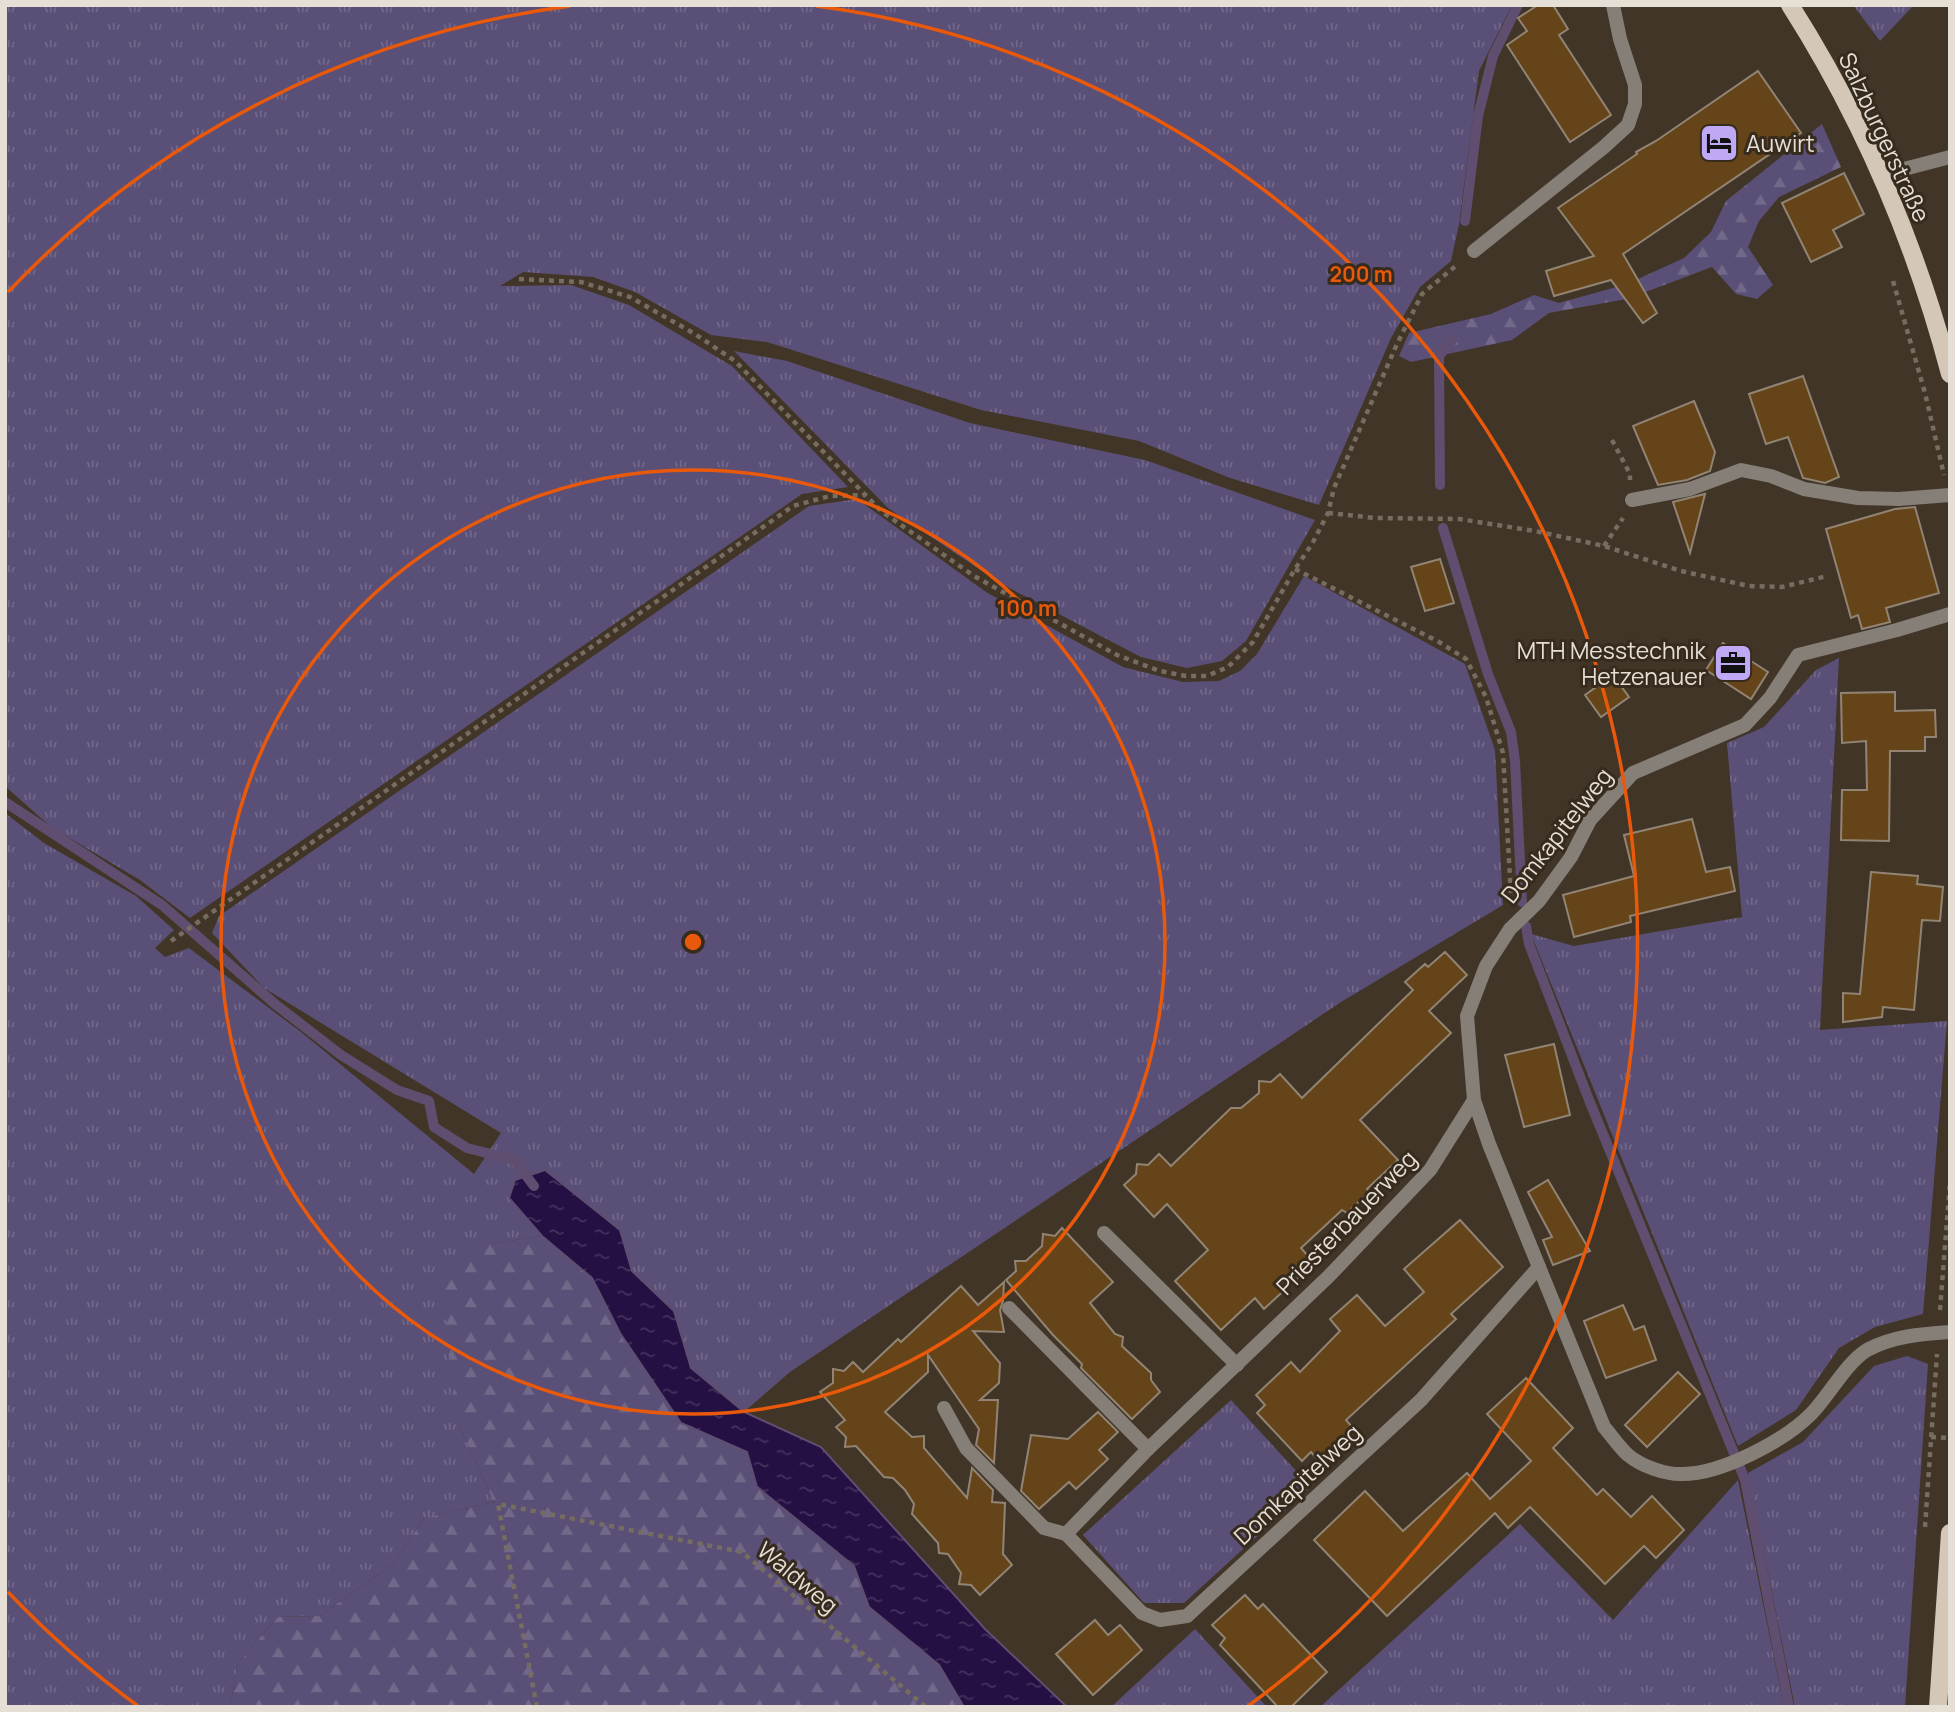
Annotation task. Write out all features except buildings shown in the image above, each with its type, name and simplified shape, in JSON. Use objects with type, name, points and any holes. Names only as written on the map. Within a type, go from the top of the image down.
[{"type":"main road","name":"Salzburgerstraße","points":[[1790,5],[1839,88],[1881,175],[1924,289],[1950,374]]},
{"type":"main road","points":[[1938,1707],[1950,1533]]},
{"type":"street","points":[[1474,251],[1628,125],[1635,104],[1635,85],[1620,39],[1613,5]]},
{"type":"street","points":[[1881,175],[1950,157]]},
{"type":"street","points":[[1632,500],[1690,489],[1741,470],[1770,476],[1804,489],[1858,498],[1899,499],[1949,495]]},
{"type":"street","name":"Domkapitelweg","points":[[1944,1332],[1902,1336],[1866,1351],[1811,1414],[1780,1438],[1723,1466],[1683,1474],[1658,1471],[1629,1456],[1604,1427],[1489,1144],[1474,1100],[1467,1016],[1486,966],[1510,929],[1539,901],[1571,857],[1591,820],[1633,773],[1745,726],[1770,698],[1798,655],[1897,631],[1950,614]]},
{"type":"street","name":"Priesterbauerweg","points":[[1066,1534],[1148,1448],[1329,1276],[1430,1170],[1474,1100]]},
{"type":"street","points":[[1104,1233],[1237,1365]]},
{"type":"street","name":"Domkapitelweg","points":[[1066,1534],[1142,1613],[1160,1620],[1187,1616],[1421,1400],[1539,1267]]},
{"type":"street","points":[[1009,1308],[1148,1448]]},
{"type":"street","points":[[944,1408],[966,1448],[1044,1528],[1066,1534]]},
{"type":"path","points":[[519,279],[593,285],[630,297],[695,334],[734,361],[881,511],[974,576],[1117,655],[1160,671],[1186,676],[1207,676],[1228,667],[1253,642],[1312,544],[1328,513],[1334,488],[1397,344],[1422,294],[1474,251]]},
{"type":"path","points":[[1889,269],[1925,393],[1949,495]]},
{"type":"path","points":[[171,941],[793,506],[830,496],[866,495]]},
{"type":"path","points":[[1328,513],[1459,519],[1535,531],[1604,546],[1681,571],[1749,586],[1782,587],[1827,576]]},
{"type":"path","points":[[1295,569],[1439,642],[1466,659],[1486,697],[1503,753],[1510,929]]},
{"type":"path","points":[[1924,1531],[1931,1437],[1944,1332],[1950,1182]]},
{"type":"path","points":[[1931,1437],[1950,1438]]},
{"type":"path","name":"Waldweg","points":[[537,1707],[498,1504],[742,1552],[926,1707]]},
{"type":"green space","points":[[5,5],[1517,5],[1510,9],[1479,71],[1459,224],[1451,261],[1420,287],[1391,338],[1319,505],[1230,478],[1139,441],[981,410],[767,342],[711,335],[635,292],[593,277],[523,272],[500,286],[571,285],[629,305],[732,366],[848,487],[802,494],[190,918],[140,880],[51,827],[5,786]]},
{"type":"green space","points":[[1853,5],[1914,5],[1880,41]]},
{"type":"green space","points":[[1822,124],[1841,167],[1779,197],[1759,221],[1748,247],[1773,285],[1757,299],[1736,294],[1712,267],[1627,299],[1549,313],[1512,340],[1411,362],[1399,356],[1409,333],[1491,314],[1534,295],[1559,303],[1627,284],[1684,258],[1711,232],[1726,201]]},
{"type":"green space","points":[[734,351],[787,361],[970,423],[1145,460],[1315,520],[1246,641],[1222,661],[1187,668],[1141,657],[1000,583],[888,508]]},
{"type":"green space","points":[[857,499],[986,592],[1123,667],[1183,682],[1219,681],[1240,671],[1257,654],[1304,576],[1465,664],[1495,750],[1503,905],[1341,1002],[790,1372],[744,1412],[691,1368],[674,1311],[632,1271],[620,1230],[509,1198],[542,1236],[490,1244],[458,1423],[494,1502],[424,1518],[393,1564],[320,1616],[278,1617],[238,1663],[230,1707],[5,1707],[5,813],[44,843],[136,896],[174,930],[155,948],[165,957],[189,948],[301,1032],[474,1174],[501,1133],[264,988],[212,933],[219,916],[809,506]]},
{"type":"green space","points":[[1839,658],[1820,1030],[1947,1021],[1923,1314],[1875,1327],[1839,1348],[1796,1410],[1738,1446],[1531,934],[1574,946],[1742,917],[1727,743],[1764,727],[1816,670]]},
{"type":"green space","points":[[542,1236],[592,1278],[620,1333],[681,1423],[747,1452],[757,1487],[854,1567],[869,1607],[939,1665],[964,1707],[230,1707],[238,1663],[278,1617],[320,1616],[393,1564],[424,1518],[494,1502],[458,1423],[440,1271],[490,1244]]},
{"type":"green space","points":[[1907,1356],[1928,1364],[1905,1707],[1795,1707],[1748,1473],[1803,1442],[1874,1366]]},
{"type":"green space","points":[[1231,1400],[1311,1487],[1184,1603],[1144,1603],[1083,1535]]},
{"type":"green space","points":[[1738,1480],[1784,1707],[1320,1707],[1520,1524],[1613,1620]]},
{"type":"green space","points":[[1195,1629],[1267,1707],[1111,1707]]},
{"type":"water","points":[[545,1170],[620,1230],[632,1271],[674,1311],[691,1368],[744,1412],[821,1447],[985,1629],[1067,1707],[964,1707],[939,1665],[869,1607],[854,1566],[757,1487],[747,1452],[681,1423],[620,1333],[592,1278],[542,1236],[509,1198],[515,1180]]},
{"type":"waterway","points":[[1465,221],[1478,116],[1493,56],[1518,5]]},
{"type":"waterway","points":[[1440,485],[1439,356],[1452,340]]},
{"type":"waterway","points":[[1443,528],[1488,674],[1511,732],[1515,761],[1522,902]]},
{"type":"waterway","points":[[5,802],[162,905],[275,1004],[341,1055],[397,1090],[429,1101],[434,1127],[467,1148],[514,1160],[534,1186]]},
{"type":"waterway","points":[[1526,926],[1529,944],[1589,1100],[1745,1480],[1789,1707]]},
{"type":"place","name":"Auwirt","points":[[1719,143]]},
{"type":"place","name":"MTH Messtechnik Hetzenauer","points":[[1733,663]]}]
